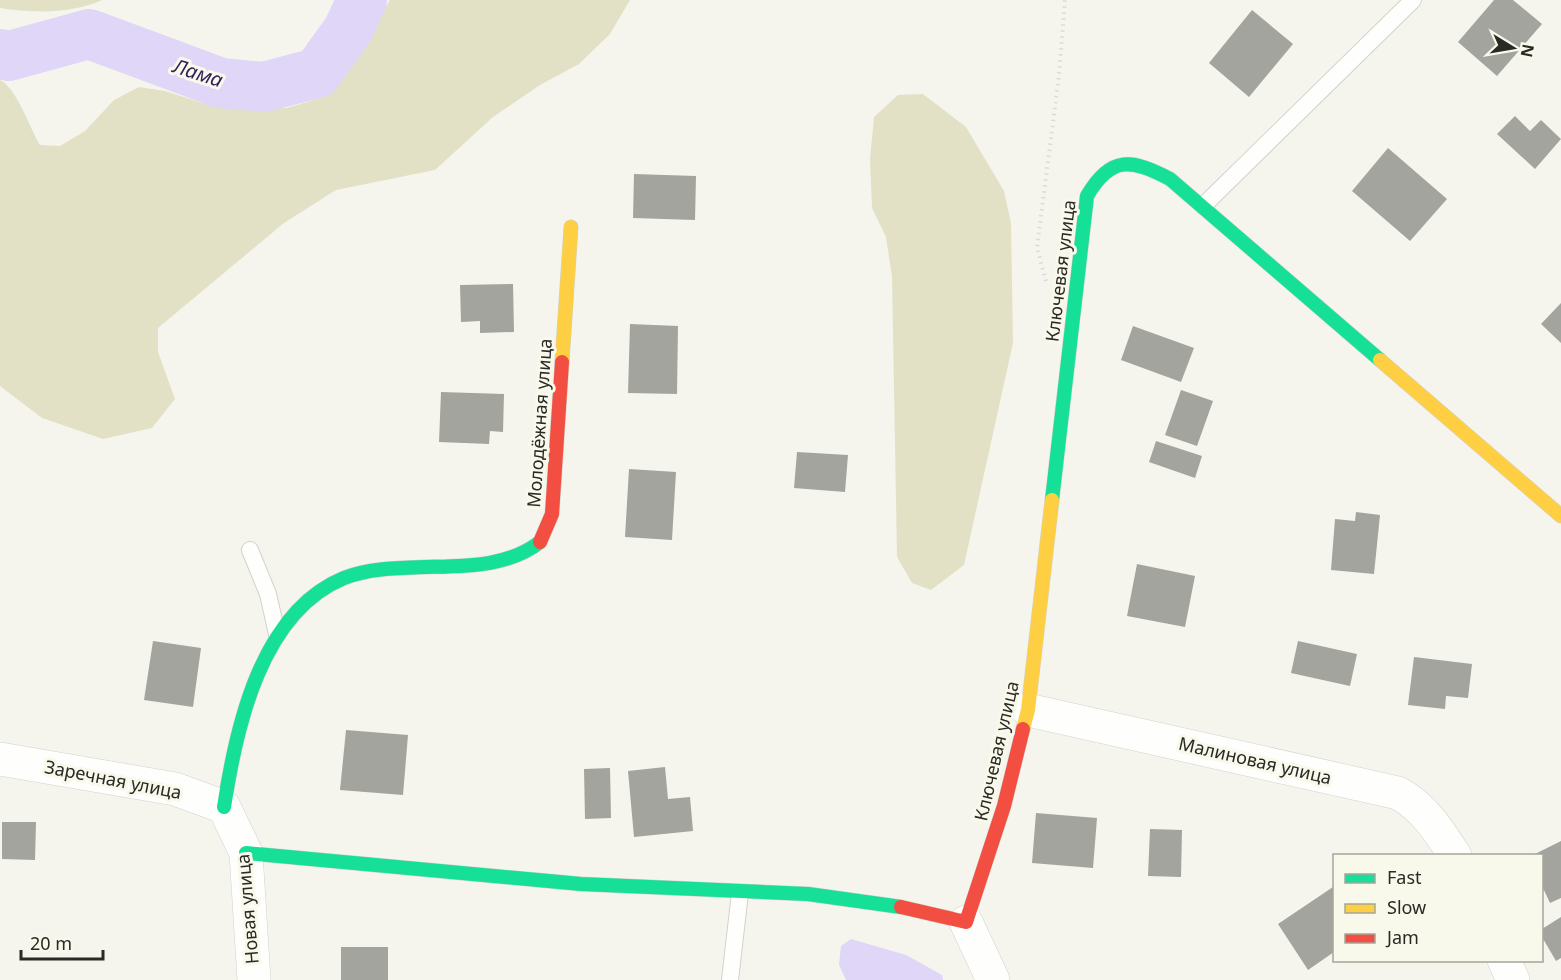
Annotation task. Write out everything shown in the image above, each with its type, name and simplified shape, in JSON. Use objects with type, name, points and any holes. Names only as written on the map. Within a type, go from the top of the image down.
[{"type":"street","name":"Ключевая улица","points":[[966,922],[1001,816],[1028,710],[1087,196],[1096,176],[1117,164],[1143,165],[1170,179],[1419,396],[1561,516]]},
{"type":"street","name":"Молодёжная улица","points":[[224,807],[230,761],[242,715],[266,658],[293,613],[325,587],[365,572],[500,561],[525,553],[542,539],[552,514],[571,227]]},
{"type":"street","name":"Малиновая улица","points":[[1028,710],[1398,793],[1414,801],[1433,822],[1454,854]]},
{"type":"street","name":"Заречная улица","points":[[0,759],[176,789],[224,807]]},
{"type":"street","name":"Новая улица","points":[[224,807],[246,853],[254,980]]},
{"type":"street","points":[[246,853],[581,884],[740,893],[771,891],[808,894],[913,909],[966,922],[993,980]]},
{"type":"street","points":[[1505,962],[1513,980]]},
{"type":"lane","points":[[1203,206],[1413,0]]},
{"type":"lane","points":[[250,550],[268,594],[278,638]]},
{"type":"lane","points":[[730,980],[740,893]]},
{"type":"path","points":[[1048,292],[1037,248],[1059,75],[1065,0]]},
{"type":"green space","points":[[0,0],[102,0],[65,10],[26,11],[0,8]]},
{"type":"green space","points":[[390,0],[630,0],[610,34],[579,64],[540,85],[493,117],[435,170],[336,190],[284,223],[158,328],[158,352],[175,399],[152,428],[103,439],[42,418],[0,386],[0,80],[12,91],[40,145],[60,146],[85,131],[114,100],[139,87],[165,91],[206,104],[287,108],[317,99],[354,57]]},
{"type":"green space","points":[[923,94],[966,127],[1004,191],[1011,223],[1013,343],[964,565],[931,590],[912,583],[897,557],[892,277],[886,237],[872,208],[870,159],[874,117],[898,95]]},
{"type":"shaded area","points":[[851,939],[906,955],[942,975],[943,980],[846,980],[839,965],[841,946]]},
{"type":"building","points":[[1494,0],[1513,0],[1542,24],[1497,76],[1458,42]]},
{"type":"building","points":[[1252,10],[1293,44],[1249,97],[1209,63]]},
{"type":"building","points":[[1515,116],[1530,131],[1541,120],[1561,139],[1535,169],[1497,134]]},
{"type":"building","points":[[1388,148],[1447,199],[1410,241],[1352,191]]},
{"type":"building","points":[[634,174],[696,176],[695,220],[633,218]]},
{"type":"building","points":[[513,284],[514,332],[480,333],[480,321],[461,322],[460,285]]},
{"type":"building","points":[[1561,303],[1561,343],[1541,324]]},
{"type":"building","points":[[630,324],[678,326],[677,394],[628,393]]},
{"type":"building","points":[[1133,326],[1194,348],[1181,382],[1121,360]]},
{"type":"building","points":[[1181,390],[1213,401],[1197,446],[1165,435]]},
{"type":"building","points":[[441,392],[504,394],[503,432],[490,431],[489,444],[439,442]]},
{"type":"building","points":[[1156,441],[1202,456],[1195,478],[1149,462]]},
{"type":"building","points":[[797,452],[848,455],[845,492],[794,488]]},
{"type":"building","points":[[629,469],[676,472],[672,540],[625,537]]},
{"type":"building","points":[[1356,512],[1380,515],[1374,574],[1331,570],[1335,519],[1355,521]]},
{"type":"building","points":[[1137,564],[1195,576],[1185,627],[1127,616]]},
{"type":"building","points":[[153,641],[201,648],[193,707],[144,700]]},
{"type":"building","points":[[1298,641],[1357,654],[1350,686],[1291,673]]},
{"type":"building","points":[[1414,657],[1472,664],[1468,698],[1446,696],[1445,709],[1408,705]]},
{"type":"building","points":[[346,730],[408,735],[403,795],[340,790]]},
{"type":"building","points":[[665,767],[668,799],[690,797],[693,831],[634,837],[628,771]]},
{"type":"building","points":[[610,768],[611,818],[585,819],[584,769]]},
{"type":"building","points":[[1036,813],[1097,818],[1093,868],[1032,863]]},
{"type":"building","points":[[2,822],[36,822],[35,860],[2,859]]},
{"type":"building","points":[[1150,829],[1182,830],[1181,877],[1148,876]]},
{"type":"building","points":[[1561,841],[1561,898],[1550,903],[1543,888],[1543,854],[1535,854]]},
{"type":"building","points":[[1333,887],[1333,953],[1308,970],[1278,924]]},
{"type":"building","points":[[1561,917],[1561,958],[1556,961],[1543,939],[1543,928]]},
{"type":"building","points":[[341,947],[388,947],[388,980],[341,980]]},
{"type":"waterway","name":"Лама","points":[[0,54],[9,56],[89,34],[221,83],[264,87],[317,73],[348,30],[362,0]]},
{"type":"traffic: fast","points":[[1052,500],[1087,196],[1105,173],[1114,167],[1123,165],[1144,167],[1170,179],[1380,360]]},
{"type":"traffic: fast","points":[[224,807],[236,742],[257,675],[273,644],[292,617],[316,594],[344,578],[364,572],[395,568],[486,564],[514,556],[540,542]]},
{"type":"traffic: fast","points":[[246,853],[581,884],[808,894],[901,907]]},
{"type":"traffic: slow","points":[[562,362],[571,227]]},
{"type":"traffic: slow","points":[[1380,360],[1561,516]]},
{"type":"traffic: slow","points":[[1023,729],[1028,710],[1052,500]]},
{"type":"traffic: jam","points":[[540,542],[552,514],[562,362]]},
{"type":"traffic: jam","points":[[901,907],[966,922],[1004,806],[1023,729]]}]
